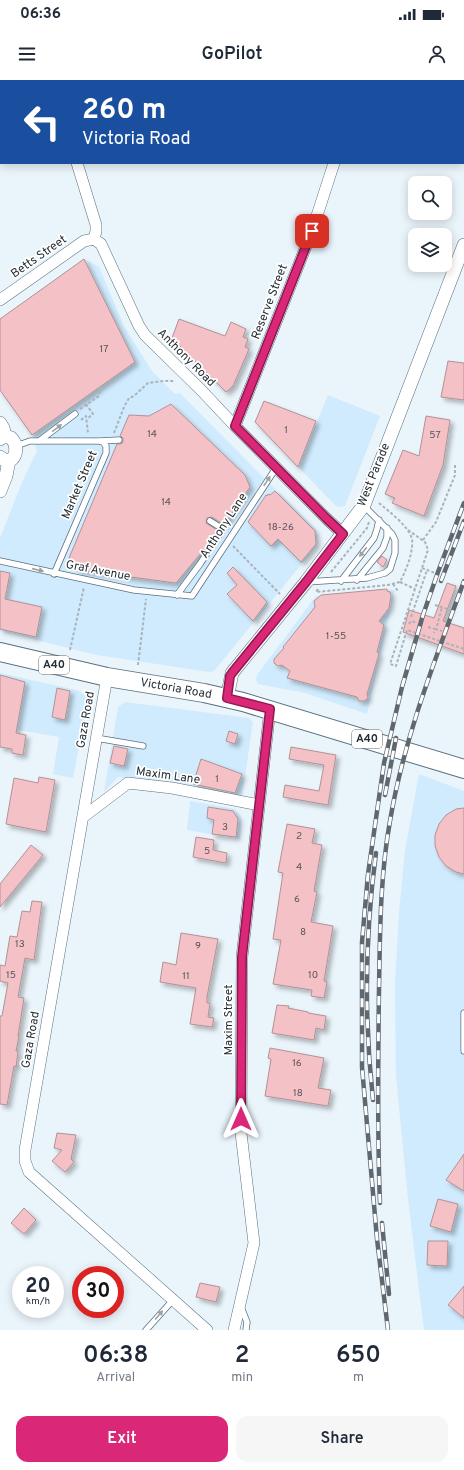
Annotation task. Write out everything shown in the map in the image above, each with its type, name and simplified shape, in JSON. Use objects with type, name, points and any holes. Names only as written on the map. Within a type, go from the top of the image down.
[{"type":"highway","name":"Victoria Road","points":[[0,652],[107,677],[227,698],[270,709],[464,769]]},
{"type":"street","points":[[76,164],[96,225],[94,239]]},
{"type":"street","name":"Reserve Street","points":[[235,426],[312,231],[334,164]]},
{"type":"street","name":"Betts Street","points":[[0,300],[84,241],[94,239]]},
{"type":"street","name":"Anthony Road","points":[[94,239],[101,244],[139,326],[145,335],[343,534]]},
{"type":"street","name":"West Parade","points":[[227,698],[232,673],[306,582],[364,505],[464,245]]},
{"type":"street","points":[[0,424],[3,428],[3,437],[12,439],[15,446],[15,456],[2,458],[6,476],[0,491]]},
{"type":"street","name":"Gaza Road","points":[[107,677],[26,1142],[25,1161],[30,1172],[207,1330]]},
{"type":"street","name":"Maxim Street","points":[[234,1330],[254,1242],[241,1133],[242,964],[270,709]]},
{"type":"street","name":"Maxim Lane","points":[[83,817],[128,783],[172,788],[259,805]]},
{"type":"lane","points":[[39,441],[78,417]]},
{"type":"lane","points":[[99,441],[119,440]]},
{"type":"lane","name":"Market Street","points":[[15,446],[30,441],[99,441],[103,442],[106,446],[106,453],[54,574]]},
{"type":"lane","name":"Anthony Lane","points":[[192,596],[276,468]]},
{"type":"lane","points":[[306,582],[357,580],[377,576],[390,569],[393,561],[395,546],[392,534],[364,505]]},
{"type":"lane","points":[[341,581],[374,538],[379,520]]},
{"type":"lane","points":[[177,595],[223,530],[210,521]]},
{"type":"lane","points":[[357,580],[383,548],[387,537],[387,528]]},
{"type":"lane","name":"Graf Avenue","points":[[0,561],[85,580],[146,591],[192,596]]},
{"type":"lane","points":[[96,738],[143,746]]},
{"type":"lane","points":[[464,1013],[464,1050]]},
{"type":"lane","points":[[146,1330],[172,1300]]},
{"type":"lane","points":[[240,1305],[247,1322],[246,1330]]},
{"type":"path","points":[[111,440],[126,400],[134,396],[148,383],[174,381]]},
{"type":"path","points":[[78,417],[84,414],[80,409],[99,396],[101,385]]},
{"type":"path","points":[[86,404],[93,414],[87,419]]},
{"type":"path","points":[[78,417],[86,416],[87,419]]},
{"type":"path","points":[[87,419],[88,433]]},
{"type":"path","points":[[423,540],[436,522],[455,475],[455,463]]},
{"type":"path","points":[[331,572],[367,528],[370,521]]},
{"type":"path","points":[[408,530],[423,540],[427,544],[428,550],[390,664],[396,666],[407,630],[464,649]]},
{"type":"path","points":[[228,541],[280,594]]},
{"type":"path","points":[[422,568],[435,573]]},
{"type":"path","points":[[411,617],[427,570]]},
{"type":"path","points":[[70,650],[85,580]]},
{"type":"path","points":[[400,582],[415,589]]},
{"type":"path","points":[[393,584],[398,591]]},
{"type":"path","points":[[138,665],[146,591]]},
{"type":"path","points":[[435,605],[450,610]]},
{"type":"path","points":[[437,626],[442,608]]},
{"type":"path","points":[[409,624],[411,621],[417,623]]},
{"type":"path","points":[[428,627],[442,631]]},
{"type":"path","points":[[434,633],[435,629]]},
{"type":"shaded area","points":[[84,259],[99,267],[124,326],[152,371],[175,394],[180,393],[317,530],[318,544],[214,671],[209,672],[97,655],[0,631],[0,538],[23,480],[37,451],[32,435],[0,390],[0,319]]},
{"type":"shaded area","points":[[328,395],[380,416],[345,506],[340,507],[336,506],[298,467]]},
{"type":"shaded area","points":[[395,590],[367,714],[305,693],[258,684],[256,680],[257,675],[316,596]]},
{"type":"shaded area","points":[[0,673],[76,690],[81,692],[88,699],[73,778],[53,774],[59,737],[0,727]]},
{"type":"shaded area","points":[[125,702],[249,718],[253,722],[242,797],[170,784],[118,777],[104,792],[118,707]]},
{"type":"shaded area","points":[[419,774],[464,791],[464,1330],[424,1330],[408,1199],[396,1076],[395,984],[399,913],[405,850]]},
{"type":"shaded area","points":[[190,801],[235,809],[242,818],[240,839],[187,830]]},
{"type":"building","points":[[84,259],[135,362],[32,435],[0,390],[0,319]]},
{"type":"building","points":[[179,319],[225,336],[231,322],[246,329],[243,337],[248,339],[245,347],[249,349],[233,386],[226,392],[172,338]]},
{"type":"building","points":[[448,361],[464,363],[464,400],[441,397]]},
{"type":"building","points":[[264,401],[316,421],[298,467],[255,422]]},
{"type":"building","points":[[171,404],[245,475],[250,487],[224,525],[212,517],[207,518],[206,523],[217,530],[206,547],[176,583],[78,570],[69,558],[117,444],[121,444],[123,442],[123,438],[120,436],[129,415],[149,416]]},
{"type":"building","points":[[426,416],[450,420],[443,465],[424,516],[392,503],[395,498],[385,494],[403,450],[419,456]]},
{"type":"building","points":[[275,491],[315,531],[316,544],[301,562],[278,539],[271,546],[248,522],[266,495],[270,495]]},
{"type":"building","points":[[382,556],[387,560],[383,567],[377,562]]},
{"type":"building","points":[[233,567],[267,602],[253,621],[227,594],[237,585],[227,573]]},
{"type":"building","points":[[0,571],[10,573],[5,599],[42,607],[36,637],[0,629]]},
{"type":"building","points":[[447,583],[456,586],[443,621],[464,628],[464,654],[403,632],[409,610],[434,618]]},
{"type":"building","points":[[387,589],[391,596],[389,608],[379,621],[384,625],[377,652],[379,654],[367,694],[368,698],[364,701],[359,701],[357,697],[287,678],[290,671],[282,665],[278,666],[274,663],[274,659],[315,607],[314,601],[321,595]]},
{"type":"building","points":[[0,675],[25,682],[16,733],[26,735],[23,755],[12,753],[12,749],[0,747]]},
{"type":"building","points":[[57,688],[70,691],[65,720],[52,717]]},
{"type":"building","points":[[229,731],[238,734],[235,744],[226,741]]},
{"type":"building","points":[[114,746],[128,749],[124,766],[110,763]]},
{"type":"building","points":[[291,747],[336,755],[328,805],[283,797],[285,785],[319,791],[324,765],[289,759]]},
{"type":"building","points":[[201,759],[242,774],[235,793],[193,784]]},
{"type":"building","points":[[39,777],[55,780],[46,832],[6,824],[14,778],[38,783]]},
{"type":"building","points":[[208,807],[233,811],[238,819],[236,837],[212,834],[214,820],[207,818]]},
{"type":"building","points":[[464,808],[464,874],[456,872],[446,866],[439,857],[435,846],[435,835],[439,824],[446,815],[456,809]]},
{"type":"building","points":[[287,824],[315,829],[312,843],[322,845],[314,891],[317,892],[311,922],[333,926],[324,981],[327,982],[324,998],[311,996],[312,990],[273,984],[281,940],[273,939],[283,873],[278,872]]},
{"type":"building","points":[[196,837],[214,840],[213,850],[227,853],[226,863],[193,857]]},
{"type":"building","points":[[31,845],[43,855],[0,907],[0,884]]},
{"type":"building","points":[[32,901],[42,902],[34,960],[25,958],[18,997],[24,998],[16,1051],[18,1051],[16,1067],[14,1066],[7,1105],[0,1104],[0,1016],[2,1016],[8,983],[0,981],[0,965],[5,966],[10,936],[17,937],[22,911],[30,912]]},
{"type":"building","points":[[181,933],[218,939],[207,997],[207,1003],[210,1003],[208,1017],[214,1018],[212,1027],[190,1024],[196,988],[160,982],[163,962],[176,965]]},
{"type":"building","points":[[277,1005],[289,1006],[288,1008],[326,1016],[324,1030],[316,1028],[314,1040],[272,1033]]},
{"type":"building","points":[[270,1048],[324,1058],[318,1088],[331,1090],[328,1106],[265,1096],[271,1059],[268,1058]]},
{"type":"building","points":[[57,1133],[76,1135],[71,1159],[74,1162],[65,1172],[52,1161],[62,1150],[54,1148]]},
{"type":"building","points":[[464,1154],[464,1191],[446,1180]]},
{"type":"building","points":[[438,1199],[458,1204],[451,1232],[430,1226]]},
{"type":"building","points":[[24,1208],[36,1220],[24,1234],[11,1223]]},
{"type":"building","points":[[428,1241],[448,1241],[447,1266],[427,1265]]},
{"type":"building","points":[[200,1283],[220,1287],[216,1302],[196,1297]]},
{"type":"building","points":[[464,1286],[464,1318],[448,1305]]},
{"type":"railway","points":[[388,1330],[377,1239],[362,1067],[362,942],[368,874],[384,763],[402,687],[423,615],[464,503]]},
{"type":"railway","points":[[441,581],[464,521]]},
{"type":"railway","points":[[380,1203],[378,1149],[378,1043],[381,905],[384,863],[390,821],[403,760],[421,700],[464,581]]},
{"type":"railway","points":[[385,795],[396,738]]},
{"type":"railway","points":[[373,1100],[368,1038],[367,976],[372,884],[376,853]]},
{"type":"railway","points":[[382,1223],[389,1294]]},
{"type":"route","points":[[241,1119],[242,957],[270,709],[227,698],[230,676],[343,534],[235,426],[312,231]]}]
